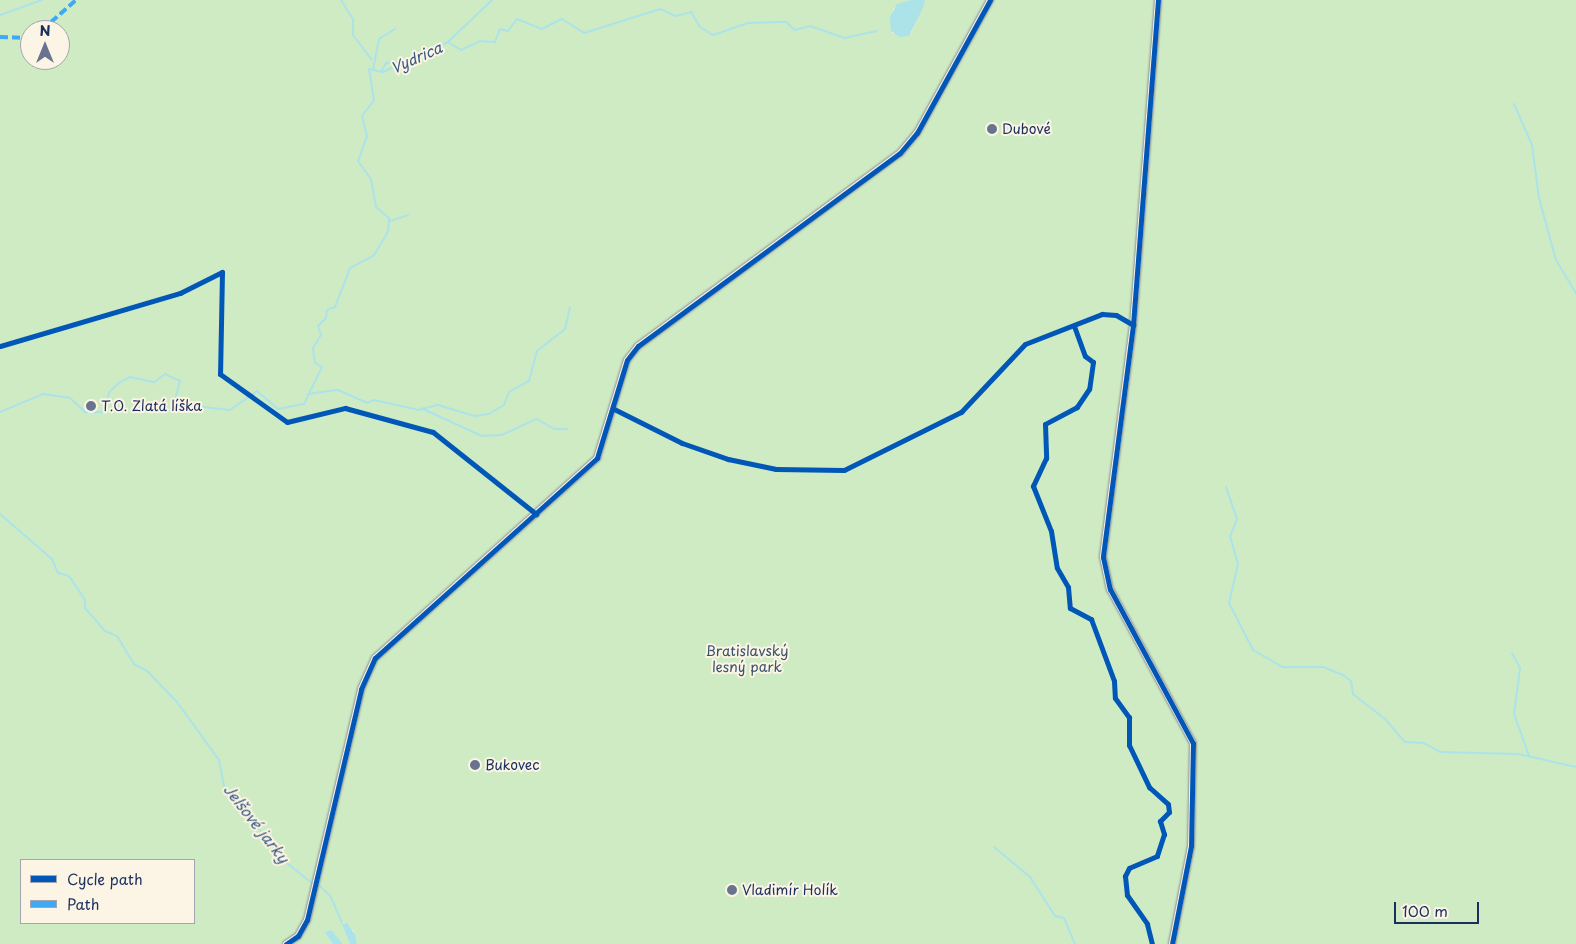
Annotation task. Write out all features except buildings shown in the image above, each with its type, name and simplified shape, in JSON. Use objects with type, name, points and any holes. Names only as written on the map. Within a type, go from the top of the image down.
[{"type":"street","points":[[286,944],[302,931],[309,914],[361,689],[375,658],[597,458],[628,360],[638,346],[900,153],[917,132],[990,0]]},
{"type":"street","points":[[1158,0],[1131,342],[1104,557],[1110,588],[1193,742],[1191,846],[1172,944]]},
{"type":"green space","name":"Bratislavský lesný park","points":[[0,0],[911,0],[893,9],[892,33],[911,33],[925,0],[1576,0],[1576,944],[357,944],[354,931],[343,922],[350,944],[343,944],[329,930],[325,933],[333,944],[0,944]]},
{"type":"water","points":[[911,0],[925,0],[909,36],[900,37],[891,31],[890,17],[897,4]]},
{"type":"water","points":[[347,923],[355,934],[357,944],[350,944],[342,924]]},
{"type":"water","points":[[329,930],[343,944],[333,944],[325,933]]},
{"type":"waterway","points":[[0,15],[42,0]]},
{"type":"waterway","points":[[341,0],[353,19],[353,35],[372,60]]},
{"type":"waterway","points":[[449,41],[492,0]]},
{"type":"waterway","name":"Vydrica","points":[[0,412],[43,394],[70,398],[85,412],[102,412],[110,391],[119,383],[130,377],[154,382],[165,374],[180,381],[176,396],[187,405],[230,410],[257,391],[278,409],[304,404],[322,367],[315,363],[313,348],[321,335],[318,326],[326,318],[327,310],[335,307],[350,268],[374,255],[388,232],[389,218],[376,207],[371,179],[358,161],[367,136],[362,116],[374,100],[369,69],[383,72],[448,42],[461,50],[480,41],[495,42],[500,29],[508,31],[517,19],[542,29],[562,19],[584,33],[660,9],[676,16],[691,12],[700,27],[713,35],[748,23],[786,22],[795,30],[810,26],[844,38],[877,31]]},
{"type":"waterway","points":[[373,70],[379,39],[395,29]]},
{"type":"waterway","points":[[381,72],[386,63],[400,62]]},
{"type":"waterway","points":[[1514,104],[1532,145],[1539,198],[1556,260],[1576,293]]},
{"type":"waterway","points":[[390,221],[408,215]]},
{"type":"waterway","points":[[308,394],[338,390],[367,403],[374,400],[419,410],[438,405],[475,416],[489,414],[504,405],[509,392],[529,381],[537,351],[565,329],[570,308]]},
{"type":"waterway","points":[[421,408],[482,436],[502,435],[537,419],[554,429],[567,429]]},
{"type":"waterway","points":[[1226,487],[1237,519],[1230,536],[1238,564],[1229,603],[1253,650],[1283,667],[1323,667],[1343,675],[1351,681],[1353,694],[1385,719],[1405,742],[1424,743],[1440,752],[1518,754],[1576,767]]},
{"type":"waterway","name":"Jelšové jarky","points":[[0,514],[52,559],[58,573],[69,576],[85,600],[85,608],[105,631],[117,636],[134,664],[147,671],[177,702],[219,760],[224,786],[287,863],[313,884]]},
{"type":"waterway","points":[[1512,653],[1520,668],[1514,714],[1529,756]]},
{"type":"waterway","points":[[994,847],[1030,877],[1055,916],[1064,918],[1075,944]]},
{"type":"waterway","name":"Jelšové jarky","points":[[319,885],[331,897],[342,923]]},
{"type":"marked path","points":[[53,20],[76,0]]},
{"type":"marked path","points":[[0,37],[20,38]]},
{"type":"cycle path","points":[[286,944],[298,936],[307,920],[361,689],[375,658],[597,458],[627,360],[638,346],[900,153],[917,133],[990,0]]},
{"type":"cycle path","points":[[1158,0],[1133,325],[1103,557],[1110,589],[1193,743],[1191,846],[1172,944]]},
{"type":"cycle path","points":[[0,346],[180,293],[222,272],[220,374],[287,422],[345,408],[433,432],[536,514]]},
{"type":"cycle path","points":[[614,409],[682,443],[728,459],[776,469],[844,470],[961,412],[1025,344],[1102,314],[1116,315],[1133,325]]},
{"type":"cycle path","points":[[1074,326],[1085,356],[1093,362],[1089,389],[1077,407],[1045,424],[1046,458],[1033,486],[1051,531],[1057,568],[1068,587],[1070,608],[1091,619],[1114,681],[1115,698],[1129,717],[1129,745],[1149,787],[1168,804],[1169,812],[1160,821],[1164,834],[1157,856],[1129,868],[1125,876],[1127,895],[1147,924],[1152,944]]},
{"type":"place","name":"Dubové","points":[[992,129]]},
{"type":"place","name":"T.O. Zlatá líška","points":[[91,406]]},
{"type":"place","name":"Bukovec","points":[[475,765]]},
{"type":"place","name":"Vladimír Holík","points":[[732,890]]}]
